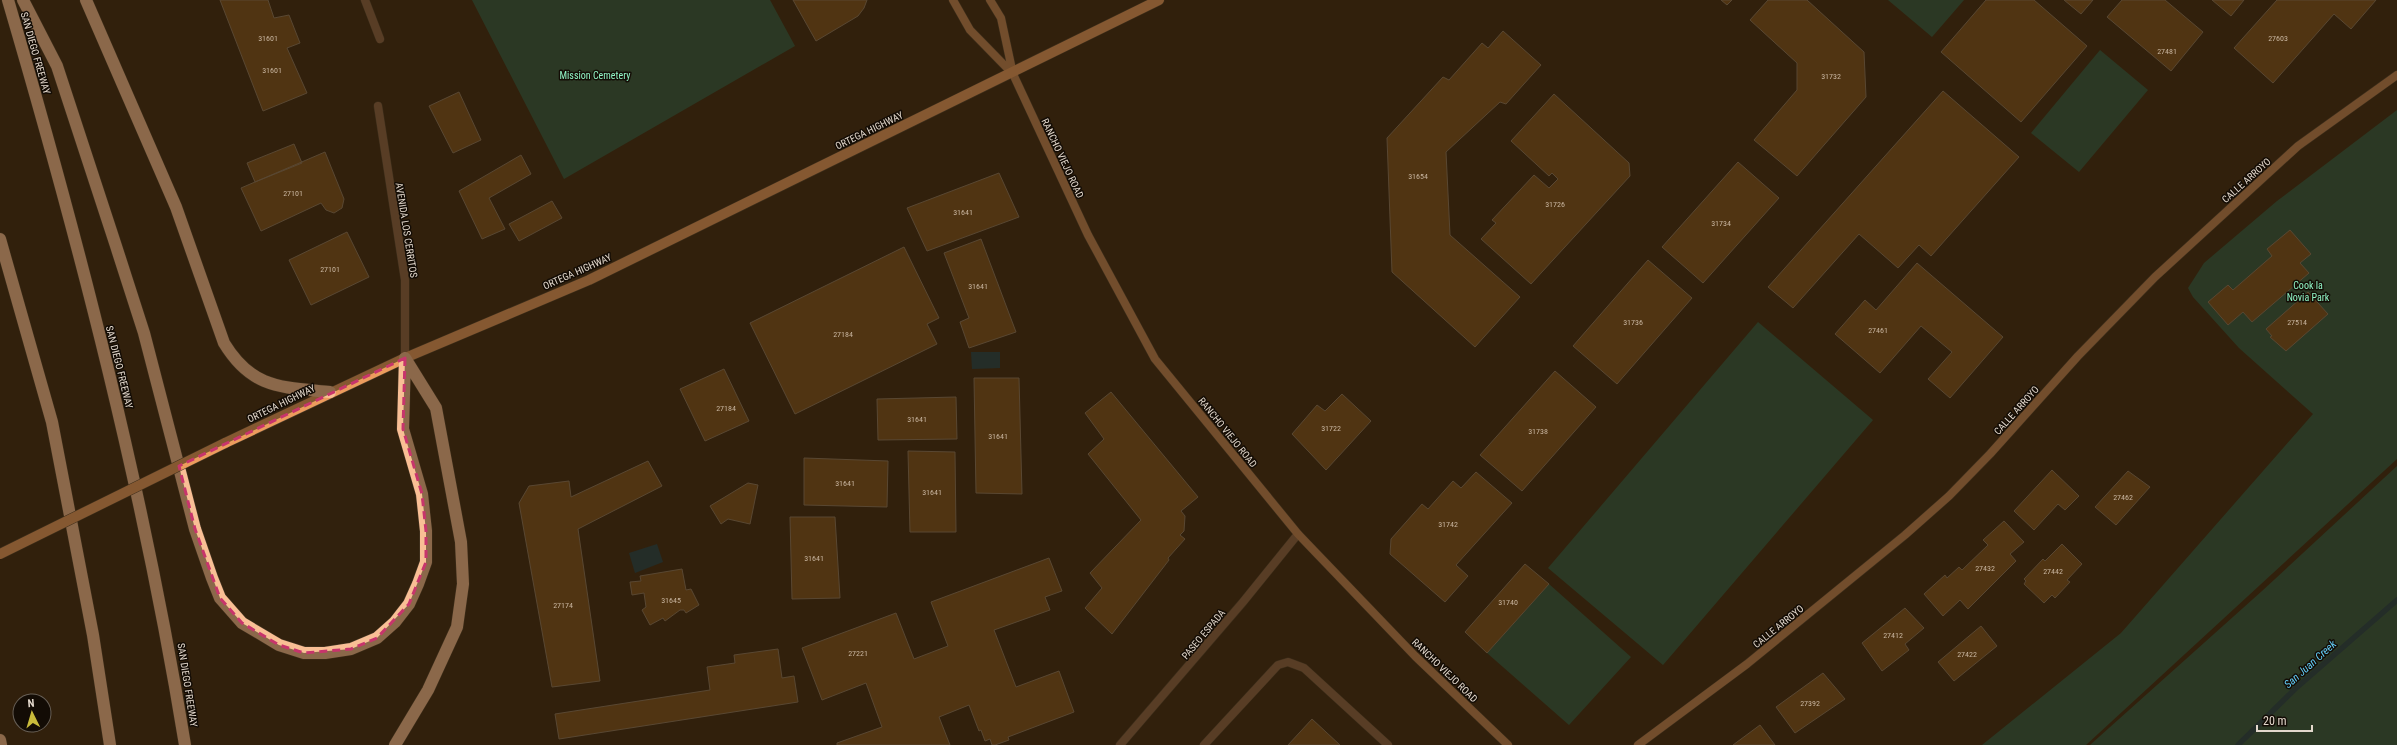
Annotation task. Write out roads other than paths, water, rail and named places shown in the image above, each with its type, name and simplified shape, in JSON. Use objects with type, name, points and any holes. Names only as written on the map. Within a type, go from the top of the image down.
[{"type":"highway","name":"SAN DIEGO FREEWAY","points":[[8,0],[55,159],[115,397],[166,628],[185,745]]},
{"type":"highway","points":[[23,0],[57,66],[116,246],[144,333],[195,529],[214,585],[220,598],[242,623],[279,645],[304,653],[325,653],[351,649],[377,638],[395,622],[409,604],[415,591],[426,562],[426,531],[422,494],[403,429],[405,358]]},
{"type":"highway","points":[[86,0],[176,207],[224,343],[234,358],[248,374],[277,386],[330,392]]},
{"type":"highway","points":[[0,239],[52,422],[93,635],[110,745]]},
{"type":"highway","points":[[395,745],[428,690],[457,627],[463,584],[461,542],[436,408],[405,358]]},
{"type":"highway","points":[[0,740],[1,745]]},
{"type":"main road","name":"RANCHO VIEJO ROAD","points":[[953,0],[970,30],[1013,74]]},
{"type":"main road","name":"RANCHO VIEJO ROAD","points":[[990,0],[1001,18],[1013,74],[1088,235],[1155,359],[1298,534],[1415,656],[1508,745]]},
{"type":"main road","name":"ORTEGA HIGHWAY","points":[[0,554],[330,392],[405,358],[589,280],[1013,74],[1159,0]]},
{"type":"main road","name":"CALLE ARROYO","points":[[1638,745],[1747,664],[1905,535],[1949,496],[1990,454],[2078,356],[2154,277],[2298,146],[2397,75]]},
{"type":"street","points":[[366,0],[380,39]]},
{"type":"street","name":"AVENIDA LOS CERRITOS","points":[[378,106],[405,280],[405,358]]},
{"type":"street","name":"PASEO ESPADA","points":[[1120,745],[1243,602],[1298,534]]},
{"type":"street","points":[[1204,745],[1278,665],[1288,662],[1304,668],[1388,745]]},
{"type":"water","points":[[971,352],[1000,352],[1000,368],[972,369]]},
{"type":"water","points":[[657,544],[663,562],[635,573],[629,553]]},
{"type":"waterway","name":"San Juan Creek","points":[[2238,745],[2295,689],[2397,600]]},
{"type":"park label","name":"Mission Cemetery","points":[[595,75]]},
{"type":"park label","name":"Cook la Novia Park","points":[[2308,290]]}]
